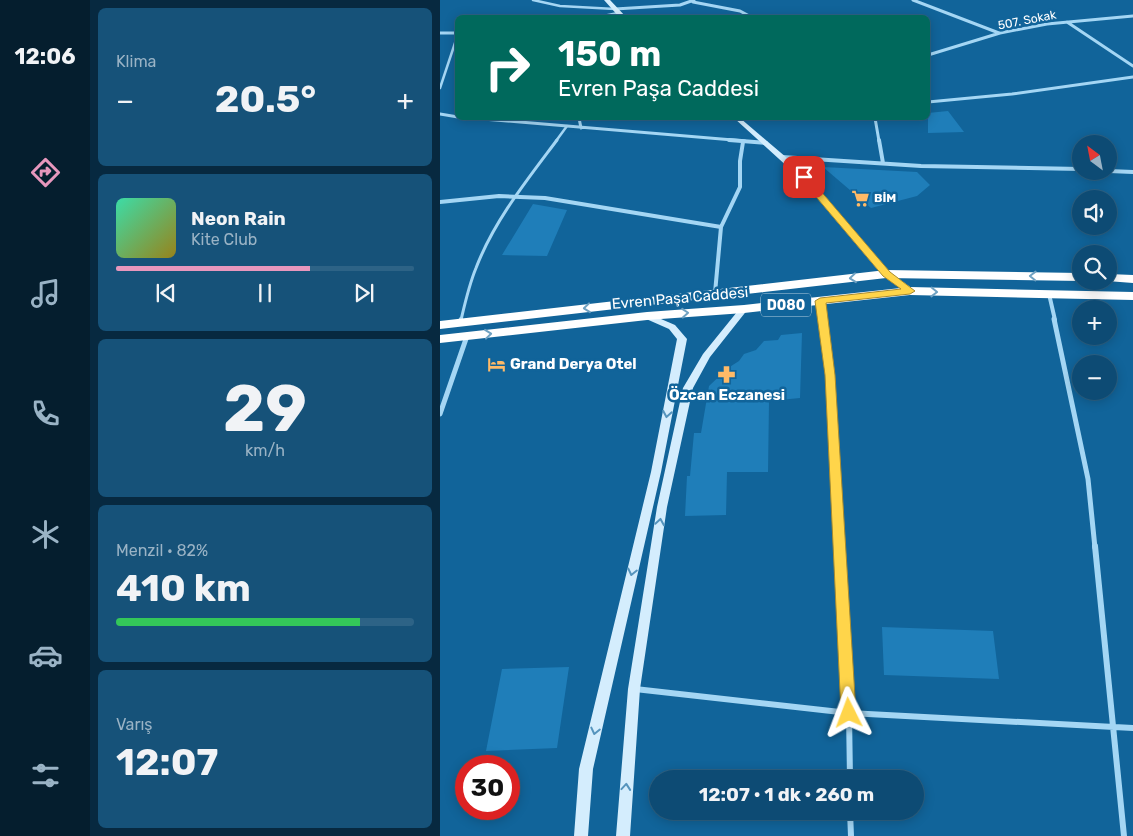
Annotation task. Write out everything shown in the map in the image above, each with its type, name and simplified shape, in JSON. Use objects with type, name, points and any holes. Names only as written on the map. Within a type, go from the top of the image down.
[{"type":"highway","name":"Evren Paşa Caddesi","points":[[440,324],[886,274],[1072,277]]},
{"type":"highway","points":[[1117,278],[1133,279]]},
{"type":"highway","name":"Evren Paşa Caddesi","points":[[440,339],[647,316],[744,309],[910,291],[1133,296]]},
{"type":"street","points":[[607,0],[620,13],[694,1],[740,10],[748,15]]},
{"type":"street","points":[[913,0],[1000,34]]},
{"type":"street","name":"507. Sokak","points":[[930,54],[1000,34],[1066,22],[1133,16]]},
{"type":"street","points":[[1066,22],[1107,47],[1133,66]]},
{"type":"street","points":[[440,32],[455,33]]},
{"type":"street","points":[[930,102],[1012,94],[1133,77]]},
{"type":"street","points":[[440,114],[455,116]]},
{"type":"street","points":[[495,120],[766,143]]},
{"type":"street","points":[[579,120],[581,128]]},
{"type":"street","points":[[739,120],[804,177],[886,274],[910,291]]},
{"type":"street","points":[[875,120],[883,163]]},
{"type":"street","points":[[715,293],[720,227],[740,187],[740,161],[743,142]]},
{"type":"street","points":[[782,157],[921,166],[1072,169]]},
{"type":"street","points":[[1118,171],[1133,172]]},
{"type":"street","points":[[440,202],[499,196],[545,198],[720,227]]},
{"type":"street","points":[[1049,294],[1088,479],[1124,836]]},
{"type":"street","points":[[820,301],[830,375],[849,713],[850,770]]},
{"type":"street","points":[[622,836],[634,689],[662,507],[688,388],[706,356],[744,309]]},
{"type":"street","points":[[581,836],[586,769],[656,472],[682,339],[672,327],[647,316]]},
{"type":"street","points":[[440,414],[466,336]]},
{"type":"street","points":[[634,689],[849,713],[1133,728]]},
{"type":"street","points":[[850,820],[851,836]]},
{"type":"lane","points":[[533,0],[560,6],[620,13]]},
{"type":"lane","points":[[440,88],[455,42]]},
{"type":"lane","points":[[460,322],[478,262],[515,197],[567,126]]},
{"type":"building","points":[[948,111],[964,132],[928,133],[930,113]]},
{"type":"building","points":[[823,167],[917,172],[930,185],[917,196],[871,208]]},
{"type":"building","points":[[533,204],[567,210],[547,256],[502,255]]},
{"type":"building","points":[[802,333],[800,398],[769,401],[768,472],[727,472],[726,515],[685,516],[687,476],[690,476],[694,433],[701,433],[709,386],[728,368],[739,361],[744,354],[756,350],[764,341],[778,340],[781,335]]},
{"type":"building","points":[[882,627],[993,631],[999,679],[884,675]]},
{"type":"building","points":[[569,667],[557,748],[486,751],[502,669]]},
{"type":"place","name":"BİM","points":[[860,198]]},
{"type":"place","name":"Grand Derya Otel","points":[[496,364]]},
{"type":"place","name":"Özcan Eczanesi","points":[[727,374]]},
{"type":"route","points":[[804,177],[886,274],[910,291],[820,301],[830,375],[849,713]]}]
